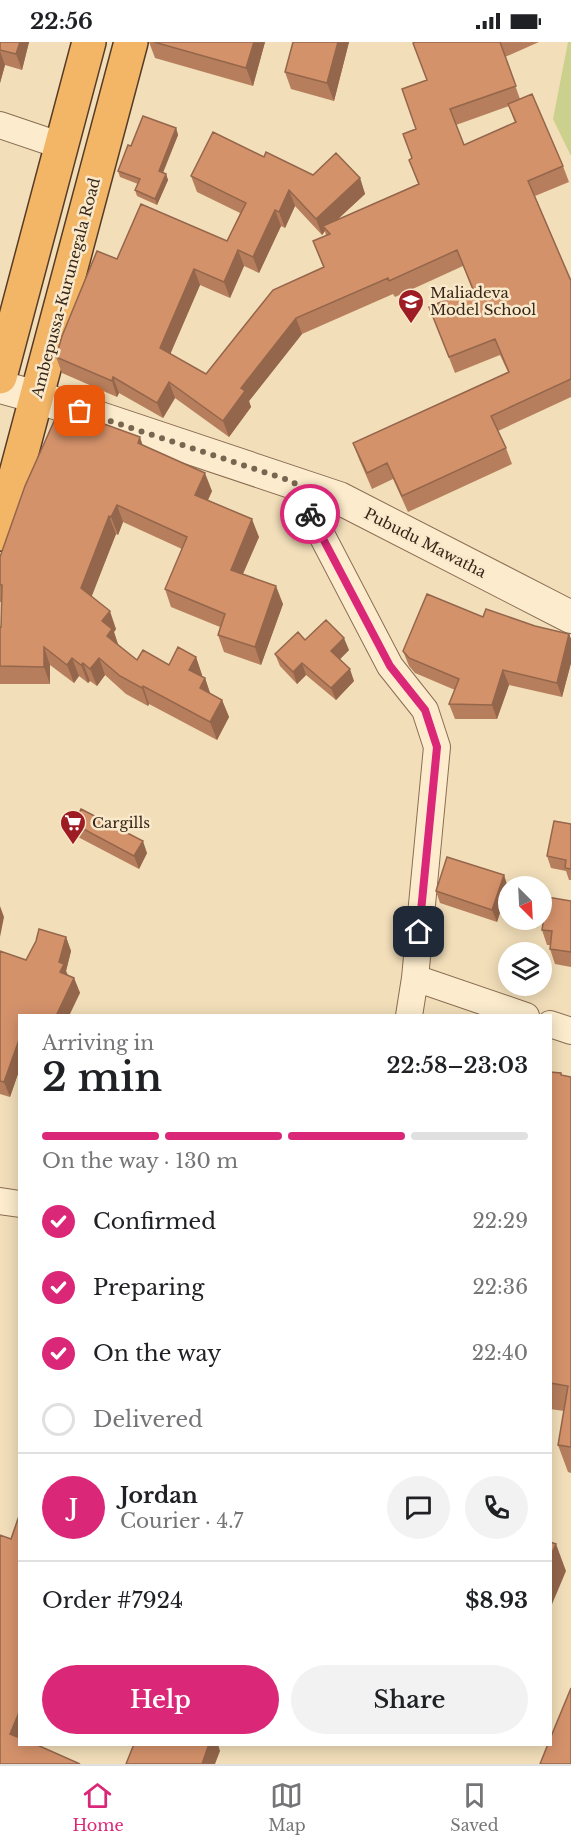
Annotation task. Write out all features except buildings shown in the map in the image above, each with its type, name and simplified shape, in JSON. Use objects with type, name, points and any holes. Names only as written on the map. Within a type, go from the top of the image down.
[{"type":"highway","points":[[0,377],[88,42]]},
{"type":"highway","name":"Ambepussa-Kurunegala Road","points":[[0,534],[131,42]]},
{"type":"street","points":[[0,126],[62,146]]},
{"type":"street","name":"Pubudu Mawatha","points":[[0,387],[37,397],[339,498],[571,617]]},
{"type":"street","points":[[294,482],[390,666],[425,710],[437,747],[415,978],[409,1014]]},
{"type":"street","points":[[415,978],[520,1014]]},
{"type":"street","points":[[552,1025],[571,1031]]},
{"type":"street","points":[[0,1201],[18,1204]]},
{"type":"green space","points":[[568,42],[571,42],[571,156],[553,119]]},
{"type":"way so far","points":[[80,411],[294,482],[310,514]]},
{"type":"place","name":"Maliadeva Model School","points":[[411,325]]},
{"type":"place","name":"Cargills","points":[[73,846]]},
{"type":"route","points":[[310,514],[390,666],[425,710],[437,747],[419,932]]}]
